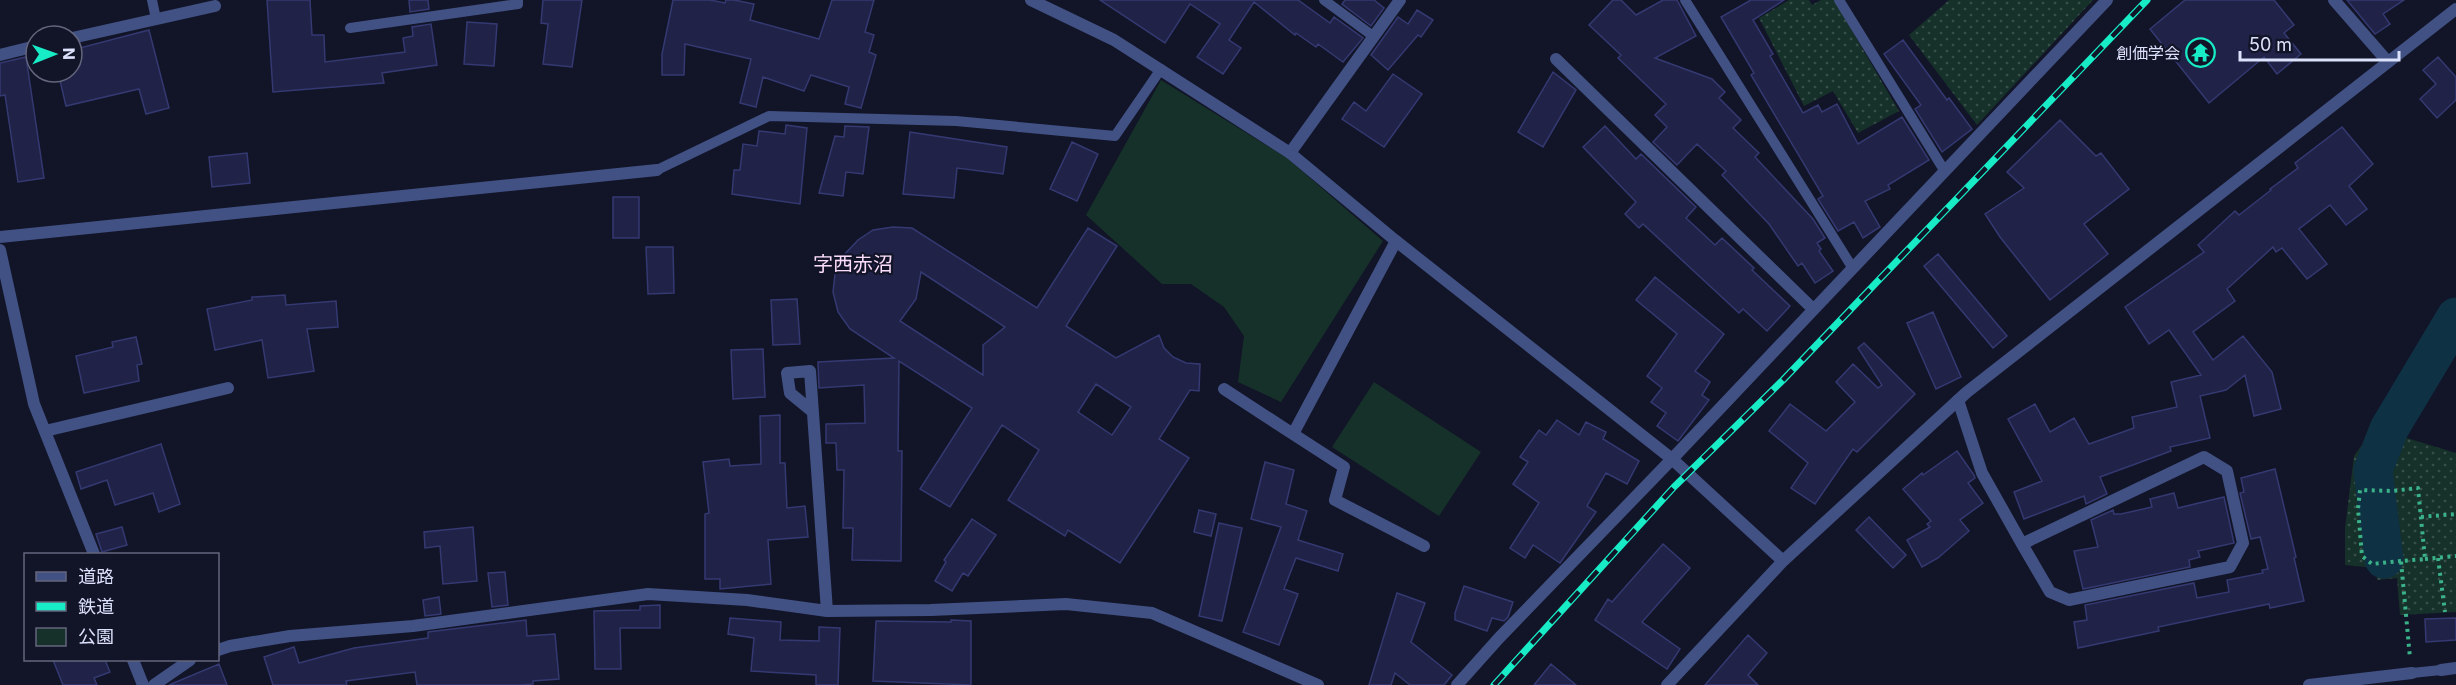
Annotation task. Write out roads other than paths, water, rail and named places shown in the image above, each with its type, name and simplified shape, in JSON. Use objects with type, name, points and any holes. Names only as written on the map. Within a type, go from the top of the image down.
[{"type":"street","points":[[1031,0],[1114,40],[1290,153],[1396,241],[1672,459],[1784,561]]},
{"type":"street","points":[[1290,153],[1400,0]]},
{"type":"street","points":[[1457,685],[1499,638],[2107,0]]},
{"type":"street","points":[[2334,0],[2388,62]]},
{"type":"street","points":[[84,35],[215,6]]},
{"type":"street","points":[[1667,685],[1784,561],[1958,400],[2456,9]]},
{"type":"street","points":[[0,55],[24,49]]},
{"type":"street","points":[[1556,59],[1813,309]]},
{"type":"street","points":[[0,237],[657,170]]},
{"type":"street","points":[[1293,434],[1396,241]]},
{"type":"street","points":[[0,250],[25,372],[34,404],[93,553]]},
{"type":"street","points":[[45,431],[228,388]]},
{"type":"street","points":[[1224,389],[1344,467],[1335,500],[1424,546]]},
{"type":"street","points":[[1958,400],[1982,473],[2022,544],[2050,592],[2069,600],[2230,567],[2243,543],[2227,471],[2204,457],[2022,544]]},
{"type":"street","points":[[812,411],[827,611]]},
{"type":"street","points":[[219,650],[290,636],[413,626],[648,594],[747,600],[827,611],[931,610],[1066,604],[1152,613],[1318,685]]},
{"type":"street","points":[[133,661],[142,685]]},
{"type":"street","points":[[154,685],[189,661]]},
{"type":"street","points":[[2441,670],[2456,668]]},
{"type":"street","points":[[2309,685],[2412,673]]},
{"type":"lane","points":[[152,0],[156,19]]},
{"type":"lane","points":[[350,28],[518,4],[518,0]]},
{"type":"lane","points":[[1324,0],[1373,36]]},
{"type":"lane","points":[[1684,0],[1852,267]]},
{"type":"lane","points":[[1839,0],[1944,171]]},
{"type":"lane","points":[[657,170],[769,116],[956,121],[1115,136],[1161,69]]},
{"type":"lane","points":[[2412,673],[2441,670]]},
{"type":"water","points":[[2378,438],[2394,443],[2382,473],[2382,496],[2389,506],[2392,559],[2376,560],[2376,540],[2368,526],[2368,504],[2364,499],[2365,463]]},
{"type":"waterway","points":[[2384,559],[2373,470],[2389,429],[2456,317]]},
{"type":"railway","points":[[1494,685],[1674,487],[1783,380],[2147,0]]},
{"type":"place","name":"創価学会","points":[[2201,53]]},
{"type":"district","name":"字西赤沼","points":[[853,264]]}]
